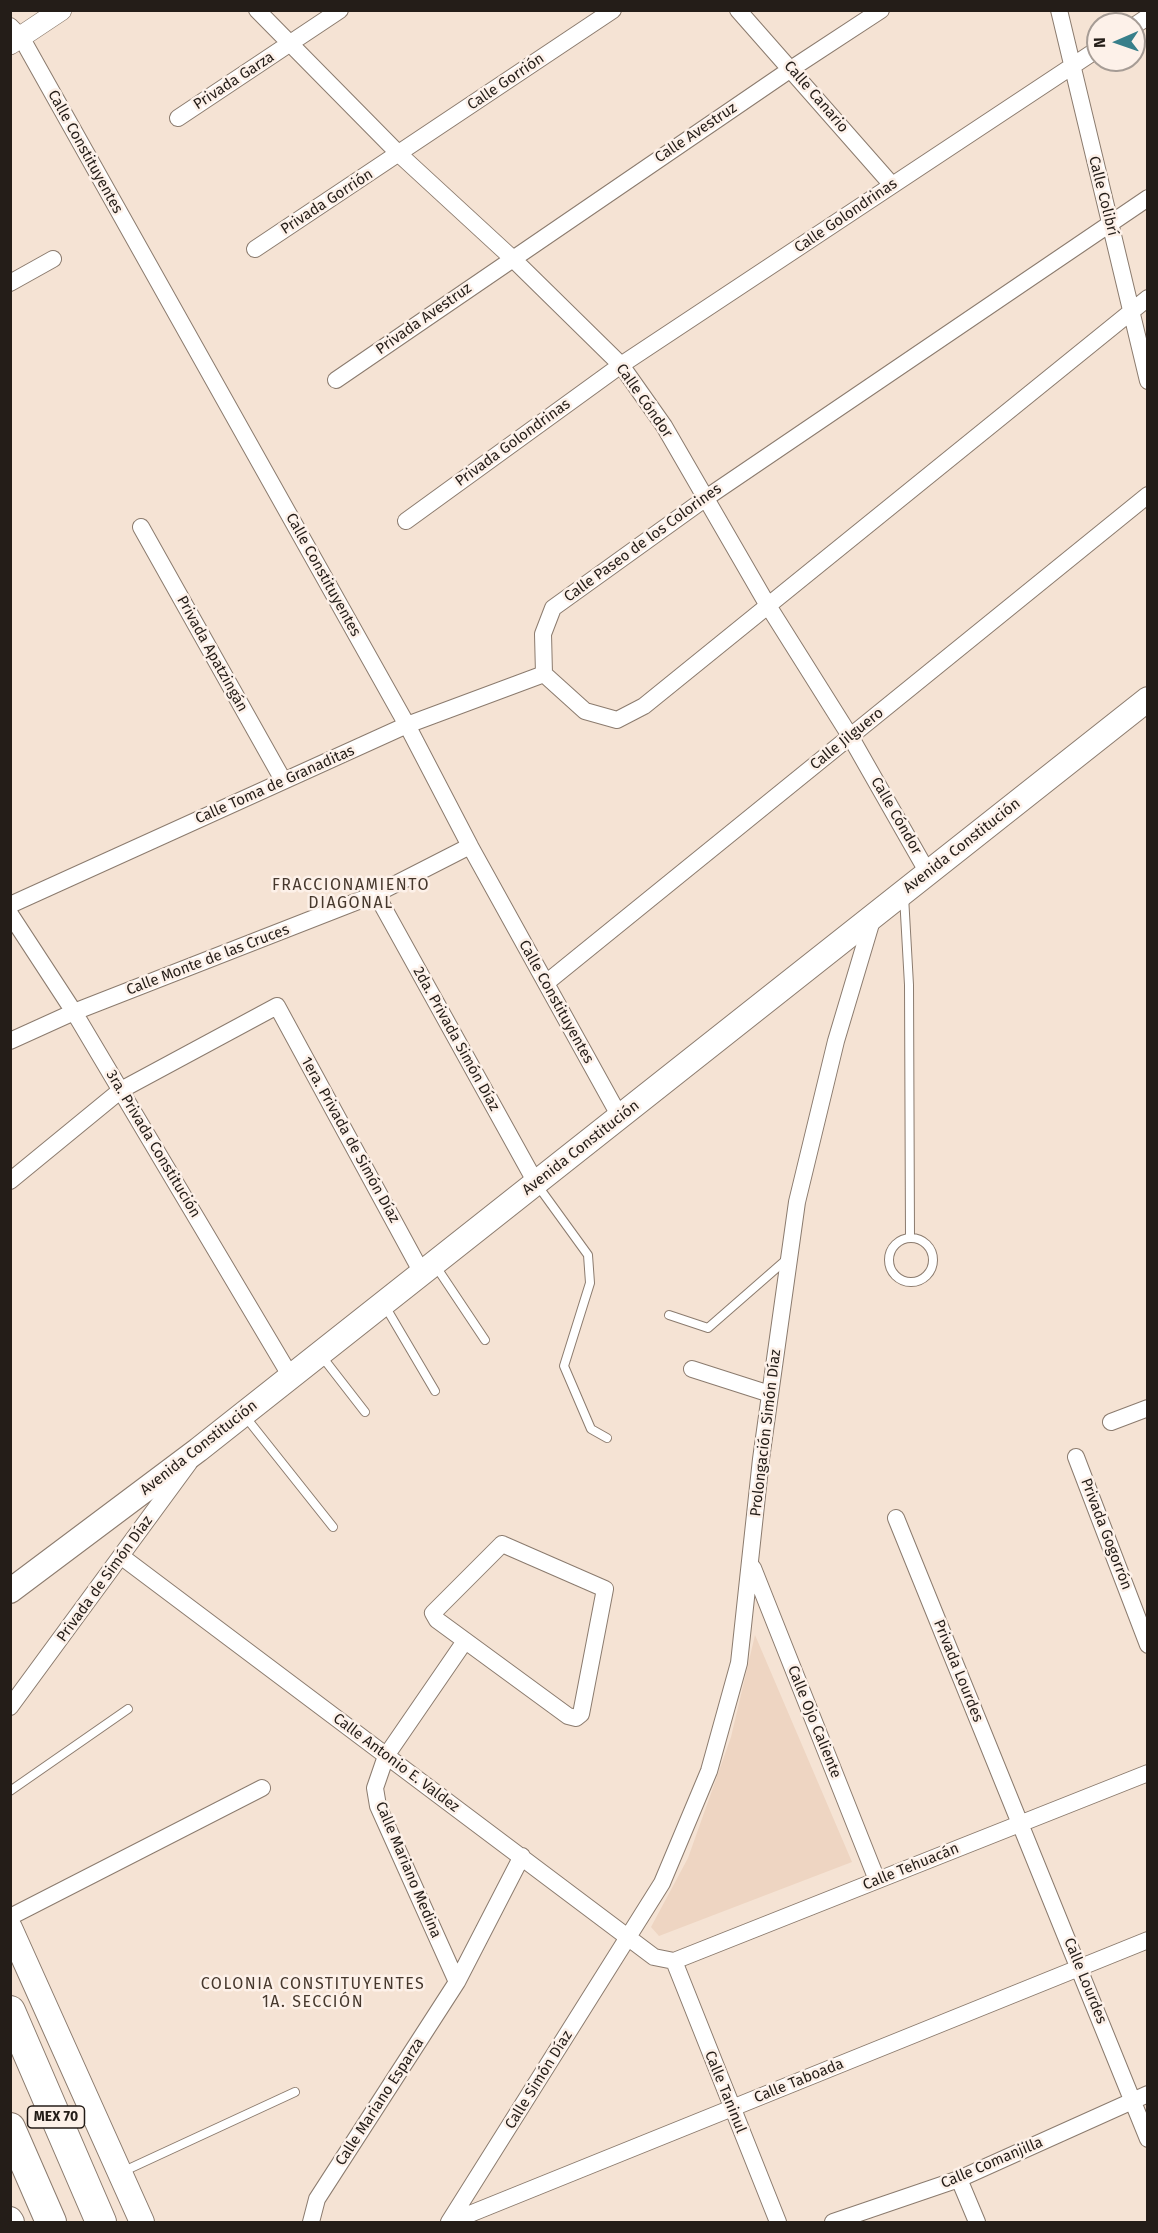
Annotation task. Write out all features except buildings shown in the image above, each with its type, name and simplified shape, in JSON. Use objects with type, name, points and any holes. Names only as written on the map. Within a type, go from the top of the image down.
[{"type":"highway","name":"MEX 70","points":[[10,2011],[101,2223]]},
{"type":"highway","name":"MEX 70","points":[[10,2128],[51,2223]]},
{"type":"main road","name":"Avenida Constitución","points":[[10,1591],[244,1414],[1148,699]]},
{"type":"main road","points":[[10,1928],[122,2172],[142,2223]]},
{"type":"street","points":[[14,36],[61,10]]},
{"type":"street","name":"Calle Cóndor","points":[[257,10],[399,154],[512,258],[621,365],[664,426],[767,604],[850,736],[928,873]]},
{"type":"street","name":"Privada Garza","points":[[178,118],[340,10]]},
{"type":"street","name":"Calle Gorrión","points":[[399,154],[613,10]]},
{"type":"street","name":"Calle Canario","points":[[738,10],[892,185]]},
{"type":"street","name":"Calle Avestruz","points":[[512,258],[881,10]]},
{"type":"street","name":"Calle Colibrí","points":[[1059,10],[1148,381]]},
{"type":"street","name":"Calle Constituyentes","points":[[14,36],[407,725],[470,846],[620,1117]]},
{"type":"street","points":[[1072,66],[1086,57]]},
{"type":"street","name":"Calle Golondrinas","points":[[621,365],[1072,66]]},
{"type":"street","name":"Privada Gorrión","points":[[255,249],[399,154]]},
{"type":"street","name":"Calle Paseo de los Colorines","points":[[544,674],[543,634],[553,608],[705,498],[1148,198]]},
{"type":"street","name":"Privada Avestruz","points":[[336,380],[512,258]]},
{"type":"street","points":[[11,283],[53,259]]},
{"type":"street","points":[[544,674],[585,711],[617,720],[644,706],[767,604],[1148,298]]},
{"type":"street","name":"Privada Golondrinas","points":[[406,521],[621,365]]},
{"type":"street","name":"Calle Jilguero","points":[[546,983],[1148,495]]},
{"type":"street","name":"Privada Apatzingán","points":[[141,527],[284,780]]},
{"type":"street","name":"Calle Toma de Granaditas","points":[[10,905],[407,725],[544,674]]},
{"type":"street","name":"Calle Monte de las Cruces","points":[[10,1041],[74,1012],[376,894],[470,846]]},
{"type":"street","name":"2da. Privada Simón Díaz","points":[[376,894],[536,1184]]},
{"type":"street","name":"3ra. Privada Constitución","points":[[10,914],[74,1012],[291,1377]]},
{"type":"street","name":"Prolongación Simón Díaz","points":[[630,1937],[662,1883],[709,1771],[739,1663],[761,1459],[787,1259],[797,1202],[836,1041],[873,917]]},
{"type":"street","name":"1era. Privada de Simón Díaz","points":[[121,1090],[277,1006],[428,1268]]},
{"type":"street","points":[[10,1181],[121,1090]]},
{"type":"street","points":[[692,1369],[770,1394]]},
{"type":"street","points":[[1111,1422],[1148,1408]]},
{"type":"street","name":"Privada de Simón Díaz","points":[[10,1707],[122,1557],[198,1450]]},
{"type":"street","name":"Privada Gogorrón","points":[[1076,1458],[1148,1645]]},
{"type":"street","name":"Privada Lourdes","points":[[896,1518],[1021,1823]]},
{"type":"street","points":[[502,1544],[605,1589],[581,1714],[576,1718],[568,1716],[465,1641],[437,1620],[433,1613],[502,1544]]},
{"type":"street","name":"Calle Antonio E. Valdez","points":[[122,1557],[654,1957],[674,1961]]},
{"type":"street","name":"Calle Ojo Caliente","points":[[751,1564],[877,1881]]},
{"type":"street","name":"Calle Mariano Medina","points":[[457,1982],[378,1806],[375,1788],[386,1756],[465,1641]]},
{"type":"street","name":"Calle Tehuacán","points":[[674,1961],[1148,1773]]},
{"type":"street","points":[[10,1917],[262,1788]]},
{"type":"street","name":"Calle Lourdes","points":[[1021,1823],[1080,1968],[1140,2097],[1148,2139]]},
{"type":"street","name":"Calle Mariano Esparza","points":[[311,2223],[317,2199],[457,1982],[522,1856]]},
{"type":"street","name":"Calle Simón Díaz","points":[[450,2223],[630,1937]]},
{"type":"street","name":"Calle Taboada","points":[[450,2223],[1148,1940]]},
{"type":"street","name":"Calle Taninul","points":[[674,1961],[778,2223]]},
{"type":"street","name":"Calle Comanjilla","points":[[833,2223],[959,2179],[1140,2097]]},
{"type":"street","points":[[959,2179],[976,2223]]},
{"type":"lane","points":[[903,892],[909,985],[910,1238]]},
{"type":"lane","points":[[536,1184],[588,1255],[590,1283],[564,1366],[591,1429],[607,1438]]},
{"type":"lane","points":[[910,1238],[924,1242],[932,1254],[933,1262],[927,1276],[914,1282],[901,1279],[889,1263],[892,1249],[896,1244],[910,1238]]},
{"type":"lane","points":[[669,1315],[708,1328],[787,1259]]},
{"type":"lane","points":[[428,1268],[485,1340]]},
{"type":"lane","points":[[384,1303],[435,1391]]},
{"type":"lane","points":[[320,1354],[365,1412]]},
{"type":"lane","points":[[244,1414],[333,1527]]},
{"type":"lane","points":[[10,1791],[128,1709]]},
{"type":"lane","points":[[122,2172],[295,2092]]},
{"type":"shaded area","points":[[755,1635],[852,1862],[659,1936],[651,1927],[688,1858],[731,1737]]},
{"type":"district","name":"FRACCIONAMIENTO DIAGONAL","points":[[351,895]]},
{"type":"district","name":"COLONIA CONSTITUYENTES 1A. SECCIÓN","points":[[313,1994]]}]
